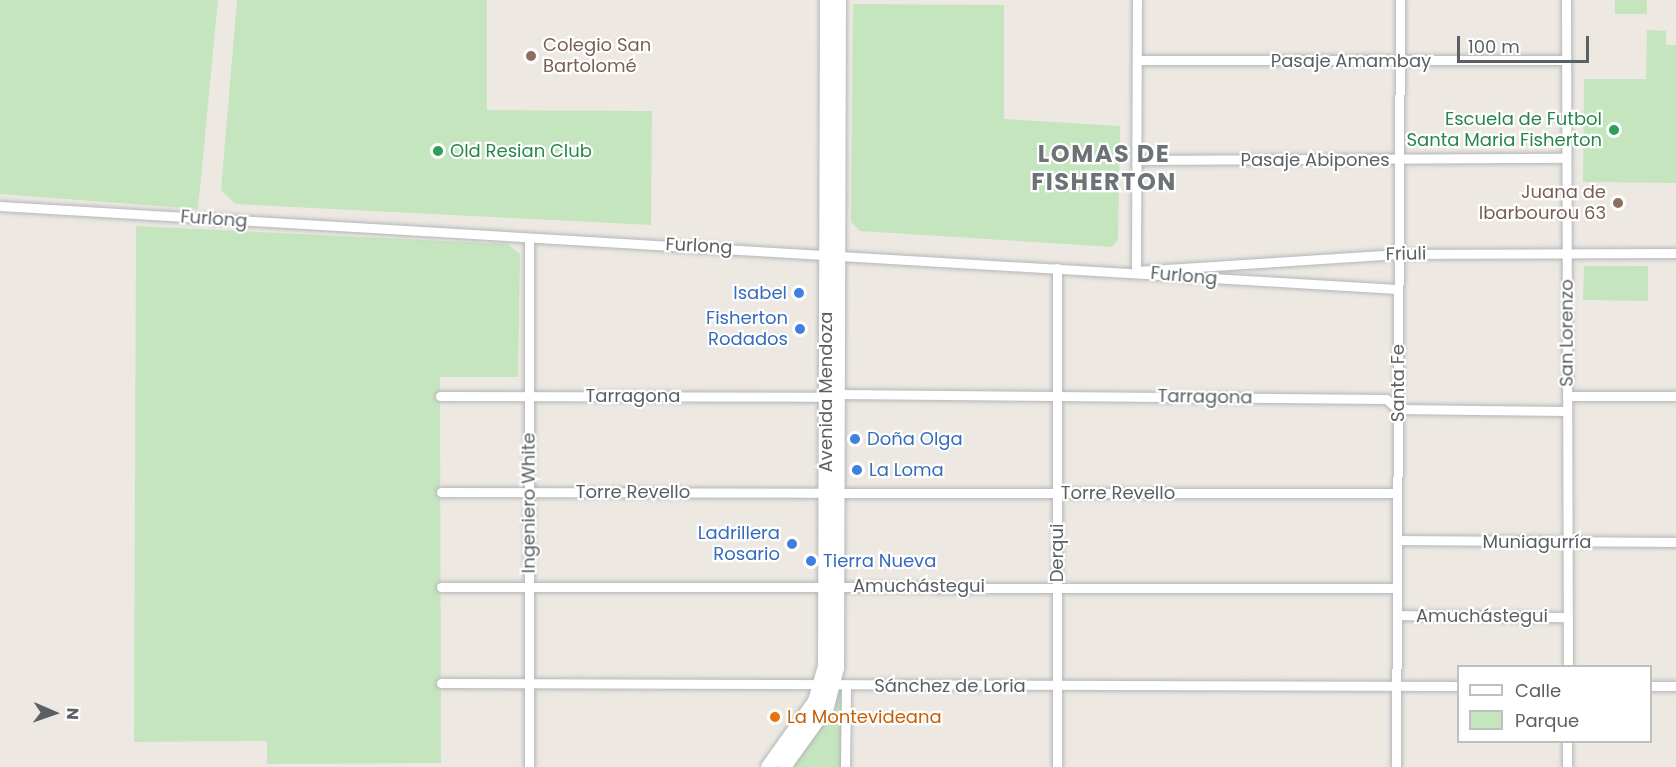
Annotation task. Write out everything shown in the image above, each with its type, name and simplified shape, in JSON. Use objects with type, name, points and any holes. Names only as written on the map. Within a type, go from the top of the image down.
[{"type":"main road","name":"Avenida Mendoza","points":[[827,0],[833,252]]},
{"type":"main road","name":"Avenida Mendoza","points":[[784,767],[813,730],[834,686],[833,252],[839,0]]},
{"type":"main road","points":[[768,767],[834,686]]},
{"type":"street","points":[[1136,271],[1137,0]]},
{"type":"street","name":"Santa Fe","points":[[1396,767],[1400,0]]},
{"type":"street","name":"San Lorenzo","points":[[1566,0],[1568,665]]},
{"type":"street","name":"Pasaje Amambay","points":[[1137,60],[1399,62],[1566,60]]},
{"type":"street","name":"Pasaje Abipones","points":[[1137,160],[1399,161],[1566,158]]},
{"type":"street","name":"Furlong","points":[[0,206],[529,239],[833,252],[1398,289]]},
{"type":"street","name":"Ingeniero White","points":[[529,239],[529,767]]},
{"type":"street","name":"Friuli","points":[[1136,271],[1398,254],[1676,253]]},
{"type":"street","name":"Derqui","points":[[1057,767],[1058,268]]},
{"type":"street","name":"Tarragona","points":[[440,396],[1057,395],[1386,399],[1398,409],[1567,411]]},
{"type":"street","points":[[1567,396],[1676,396]]},
{"type":"street","name":"Torre Revello","points":[[441,492],[1397,494]]},
{"type":"street","name":"Muniagurría","points":[[1397,540],[1676,542]]},
{"type":"street","name":"Amuchástegui","points":[[441,587],[832,585],[1397,588]]},
{"type":"street","name":"Amuchástegui","points":[[1397,615],[1568,617]]},
{"type":"street","name":"Sánchez de Loria","points":[[441,683],[834,686],[1457,686]]},
{"type":"street","points":[[834,686],[845,767]]},
{"type":"street","points":[[1652,686],[1676,686]]},
{"type":"street","points":[[1567,767],[1568,743]]},
{"type":"green space","points":[[0,0],[218,0],[198,209],[0,194]]},
{"type":"green space","name":"Old Resian Club","points":[[237,0],[487,0],[487,110],[652,111],[651,225],[235,204],[221,190]]},
{"type":"green space","points":[[1615,0],[1647,0],[1647,14],[1615,14]]},
{"type":"green space","points":[[853,4],[1004,5],[1004,119],[1120,126],[1118,240],[1112,247],[860,231],[851,222]]},
{"type":"green space","points":[[1647,30],[1666,31],[1666,45],[1676,45],[1676,183],[1583,182],[1584,79],[1646,79]]},
{"type":"green space","points":[[136,226],[507,244],[520,254],[518,377],[440,377],[441,763],[267,764],[267,741],[134,742]]},
{"type":"green space","points":[[1584,266],[1648,266],[1648,301],[1583,300]]},
{"type":"green space","points":[[836,686],[846,686],[845,767],[784,767]]},
{"type":"place","name":"Colegio San Bartolomé","points":[[531,56]]},
{"type":"place","name":"Escuela de Futbol Santa Maria Fisherton","points":[[1614,130]]},
{"type":"place","name":"Old Resian Club","points":[[438,151]]},
{"type":"place","name":"Juana de Ibarbourou 63","points":[[1618,203]]},
{"type":"place","name":"Isabel","points":[[799,293]]},
{"type":"place","name":"Fisherton Rodados","points":[[800,329]]},
{"type":"place","name":"Doña Olga","points":[[855,439]]},
{"type":"place","name":"La Loma","points":[[857,470]]},
{"type":"place","name":"Ladrillera Rosario","points":[[792,544]]},
{"type":"place","name":"Tierra Nueva","points":[[811,561]]},
{"type":"place","name":"La Montevideana","points":[[775,717]]},
{"type":"district","name":"LOMAS DE FISHERTON","points":[[1104,168]]}]
